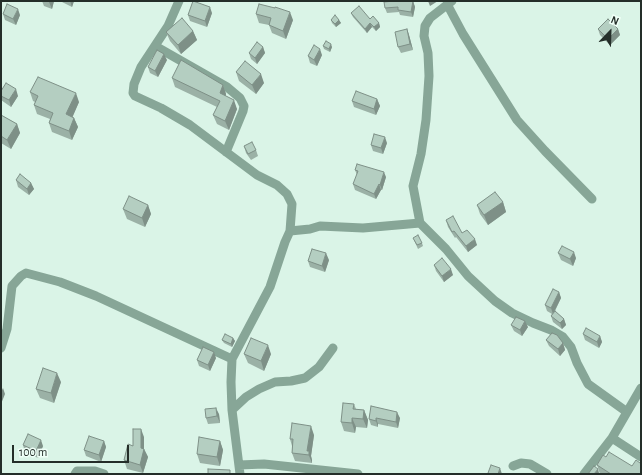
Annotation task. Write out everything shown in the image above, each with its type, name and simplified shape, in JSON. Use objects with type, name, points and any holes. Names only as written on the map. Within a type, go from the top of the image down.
[{"type":"street","points":[[179,1],[168,26],[141,67],[134,84],[134,96],[161,108],[190,125],[257,175],[277,186],[287,194],[292,204],[290,231],[270,287],[232,359],[232,410],[240,469],[264,464],[358,474]]},
{"type":"street","points":[[592,199],[544,151],[517,120],[463,34],[450,3],[430,18],[424,26],[424,36],[428,53],[426,120],[421,154],[413,186],[420,224],[446,249],[468,276],[495,301],[512,313],[551,330],[563,337],[571,347],[577,363],[588,384],[627,412]]},
{"type":"street","points":[[155,46],[227,87],[240,98],[244,106],[243,111],[226,152]]},
{"type":"street","points":[[290,231],[310,229],[320,226],[363,228],[420,224]]},
{"type":"street","points":[[1,348],[8,329],[12,286],[21,276],[26,273],[60,282],[96,296],[232,359]]},
{"type":"street","points":[[232,410],[246,397],[275,382],[291,382],[305,378],[319,367],[333,348]]},
{"type":"street","points":[[584,474],[612,438],[641,388]]},
{"type":"street","points":[[612,438],[641,457]]},
{"type":"street","points":[[512,466],[521,463],[530,464],[547,474]]},
{"type":"street","points":[[75,474],[77,471],[85,470],[104,474]]},
{"type":"building","points":[[193,1],[210,7],[205,21],[188,15]]},
{"type":"building","points":[[413,1],[411,12],[398,10],[398,7],[385,8],[384,2]]},
{"type":"building","points":[[7,4],[18,9],[13,19],[3,14]]},
{"type":"building","points":[[259,4],[290,12],[283,31],[269,25],[271,18],[256,14]]},
{"type":"building","points":[[359,6],[370,19],[373,16],[379,23],[374,27],[370,23],[365,29],[351,13]]},
{"type":"building","points":[[335,15],[339,20],[335,24],[331,20]]},
{"type":"building","points":[[182,18],[193,31],[178,45],[166,32]]},
{"type":"building","points":[[608,19],[618,29],[608,39],[598,29]]},
{"type":"building","points":[[407,29],[410,44],[398,47],[395,32]]},
{"type":"building","points":[[326,41],[331,44],[329,49],[323,46]]},
{"type":"building","points":[[257,42],[263,47],[255,58],[249,53]]},
{"type":"building","points":[[314,45],[320,49],[314,60],[308,56]]},
{"type":"building","points":[[157,50],[164,54],[155,71],[148,67]]},
{"type":"building","points":[[181,60],[223,85],[220,93],[234,100],[225,121],[213,115],[220,101],[172,78]]},
{"type":"building","points":[[245,61],[261,74],[252,85],[236,72]]},
{"type":"building","points":[[38,77],[76,93],[66,114],[74,118],[69,131],[49,123],[53,113],[34,105],[38,96],[30,92]]},
{"type":"building","points":[[6,83],[16,89],[9,100],[1,96],[1,91]]},
{"type":"building","points":[[356,91],[377,99],[374,109],[352,101]]},
{"type":"building","points":[[1,115],[17,124],[7,140],[1,136]]},
{"type":"building","points":[[374,134],[385,137],[381,148],[371,145]]},
{"type":"building","points":[[252,142],[256,150],[248,154],[244,146]]},
{"type":"building","points":[[357,164],[384,172],[380,185],[379,184],[374,194],[353,184],[358,171],[355,170]]},
{"type":"building","points":[[20,174],[31,183],[27,189],[16,180]]},
{"type":"building","points":[[495,192],[503,202],[484,215],[477,205]]},
{"type":"building","points":[[129,196],[148,205],[142,218],[123,209]]},
{"type":"building","points":[[453,216],[462,233],[467,230],[475,239],[466,246],[454,231],[452,232],[446,220]]},
{"type":"building","points":[[418,235],[422,243],[417,245],[413,238]]},
{"type":"building","points":[[562,246],[574,252],[570,259],[558,253]]},
{"type":"building","points":[[312,249],[326,253],[322,266],[308,261]]},
{"type":"building","points":[[442,258],[451,269],[442,276],[434,265]]},
{"type":"building","points":[[553,289],[559,292],[551,308],[545,305]]},
{"type":"building","points":[[555,311],[564,319],[560,323],[551,316]]},
{"type":"building","points":[[516,317],[525,321],[520,330],[511,325]]},
{"type":"building","points":[[586,328],[600,336],[597,342],[583,334]]},
{"type":"building","points":[[552,333],[557,335],[563,343],[558,349],[546,340]]},
{"type":"building","points":[[225,334],[233,338],[231,344],[222,340]]},
{"type":"building","points":[[251,338],[268,345],[261,361],[244,354]]},
{"type":"building","points":[[203,347],[214,352],[208,365],[197,360]]},
{"type":"building","points":[[43,368],[57,373],[51,393],[36,389]]},
{"type":"building","points":[[343,403],[354,404],[353,409],[364,410],[363,419],[352,418],[352,423],[341,422]]},
{"type":"building","points":[[371,406],[397,412],[396,422],[376,418],[376,421],[369,419]]},
{"type":"building","points":[[216,408],[217,416],[206,418],[205,409]]},
{"type":"building","points":[[292,423],[311,426],[307,451],[309,451],[309,455],[292,453],[293,439],[290,439]]},
{"type":"building","points":[[133,429],[141,429],[141,448],[144,449],[140,465],[124,460],[128,444],[133,446]]},
{"type":"building","points":[[28,434],[41,440],[36,451],[23,445]]},
{"type":"building","points":[[89,436],[104,441],[99,455],[84,450]]},
{"type":"building","points":[[199,437],[220,441],[217,457],[197,454]]},
{"type":"building","points":[[609,452],[632,466],[636,460],[640,463],[641,462],[641,474],[611,474],[597,465],[603,455],[606,457]]},
{"type":"building","points":[[491,465],[500,468],[498,474],[488,473]]},
{"type":"building","points":[[594,466],[598,469],[594,474],[588,474]]},
{"type":"building","points":[[208,469],[230,470],[230,474],[208,474]]}]
